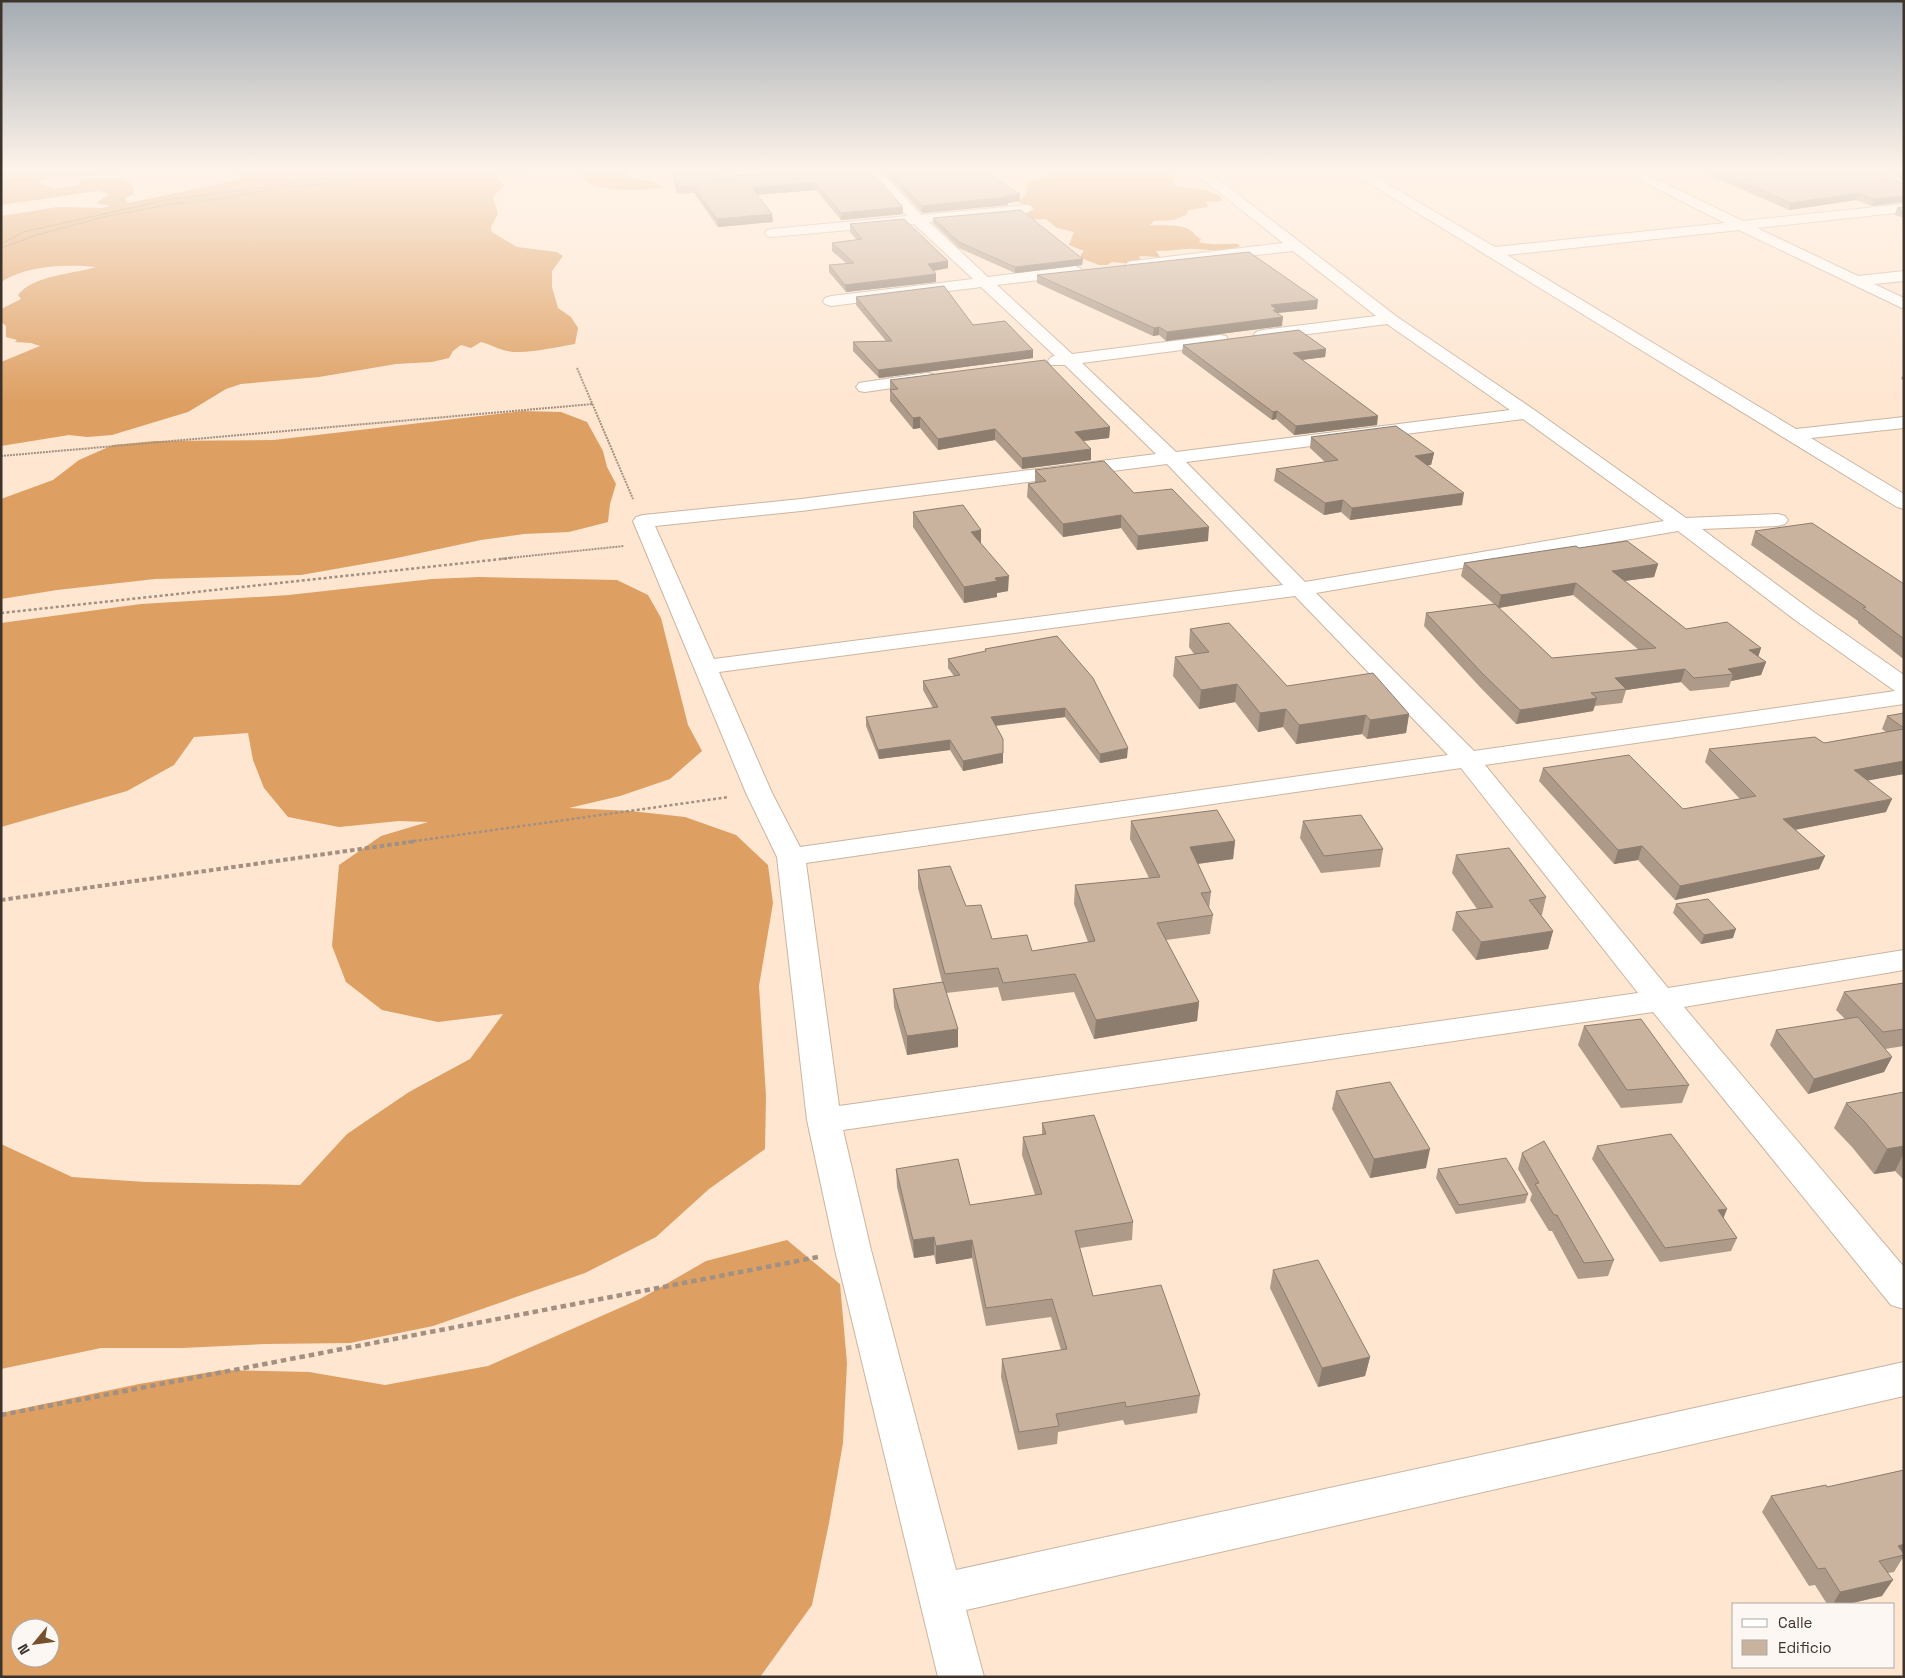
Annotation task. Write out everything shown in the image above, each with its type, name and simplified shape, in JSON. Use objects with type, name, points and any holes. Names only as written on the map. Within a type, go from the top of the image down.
[{"type":"street","points":[[947,247],[1069,360],[1171,458],[1466,759],[1661,1000],[1904,1294]]},
{"type":"street","points":[[1120,266],[1285,247]]},
{"type":"street","points":[[1298,247],[1390,318],[1528,413],[1904,686]]},
{"type":"street","points":[[1484,247],[1904,503]]},
{"type":"street","points":[[1492,252],[1537,247]]},
{"type":"street","points":[[1787,247],[1904,304]]},
{"type":"street","points":[[831,301],[1091,270]]},
{"type":"street","points":[[1856,281],[1904,276]]},
{"type":"street","points":[[1040,364],[1390,318]]},
{"type":"street","points":[[865,387],[943,376]]},
{"type":"street","points":[[961,1677],[942,1594],[853,1250],[824,1120],[791,857],[759,793],[648,532],[801,505],[1528,413]]},
{"type":"street","points":[[1792,435],[1904,422]]},
{"type":"street","points":[[705,667],[1300,589],[1682,524],[1778,520]]},
{"type":"street","points":[[791,857],[1904,696]]},
{"type":"street","points":[[824,1120],[1661,1000],[1904,960]]},
{"type":"street","points":[[942,1594],[1904,1378]]},
{"type":"path","points":[[1,613],[648,532],[578,368]]},
{"type":"path","points":[[1,456],[593,404]]},
{"type":"path","points":[[1,900],[759,793]]},
{"type":"path","points":[[1,1415],[853,1250]]},
{"type":"shaded area","points":[[1,247],[519,247],[557,252],[563,256],[552,271],[552,287],[558,308],[571,317],[578,328],[575,344],[511,352],[481,342],[471,348],[461,345],[453,351],[449,358],[432,362],[396,364],[319,377],[241,384],[226,389],[188,412],[112,435],[87,437],[69,435],[1,446],[1,362],[40,346],[31,343],[15,342],[17,340],[6,337],[6,326],[1,322],[1,309],[21,299],[18,295],[33,283],[54,276],[96,267],[47,267],[23,272],[1,282]]},
{"type":"shaded area","points":[[1075,247],[1237,247],[1227,250],[1156,251],[1160,257],[1139,256],[1141,261],[1135,264],[1112,262],[1107,265],[1099,265],[1081,258],[1081,254],[1084,251]]},
{"type":"shaded area","points":[[522,411],[561,412],[587,422],[603,451],[607,467],[616,484],[610,504],[608,522],[569,532],[524,534],[481,540],[392,559],[301,575],[155,579],[57,590],[1,599],[1,499],[53,480],[79,460],[113,445],[155,441],[274,440]]},
{"type":"shaded area","points":[[479,577],[617,580],[648,595],[661,618],[688,725],[702,751],[670,779],[620,796],[569,808],[631,811],[685,817],[736,835],[768,865],[773,903],[759,986],[766,1096],[765,1149],[709,1189],[656,1237],[585,1273],[433,1326],[350,1343],[265,1344],[182,1348],[101,1348],[1,1369],[1,1144],[72,1177],[145,1182],[300,1185],[347,1134],[409,1092],[470,1059],[503,1014],[438,1022],[382,1010],[346,982],[332,946],[339,865],[381,836],[428,822],[399,821],[339,827],[288,817],[264,788],[253,760],[248,733],[194,737],[174,765],[127,791],[1,827],[1,623],[141,604],[289,595],[432,579]]},
{"type":"shaded area","points":[[787,1240],[840,1284],[847,1363],[843,1443],[829,1523],[812,1605],[760,1677],[1,1677],[1,1413],[139,1384],[223,1370],[309,1372],[385,1385],[488,1366],[640,1299],[706,1261]]},
{"type":"building","points":[[837,247],[934,247],[948,261],[928,264],[936,274],[845,285],[829,265],[854,263]]},
{"type":"building","points":[[971,247],[1068,247],[1083,259],[1015,267]]},
{"type":"building","points":[[1249,252],[1318,300],[1271,305],[1277,310],[1273,310],[1283,317],[1167,332],[1159,327],[1154,328],[1037,275]]},
{"type":"building","points":[[944,286],[973,325],[1005,321],[1033,350],[878,370],[853,342],[892,341],[856,297]]},
{"type":"building","points":[[1299,330],[1326,349],[1293,353],[1378,416],[1296,426],[1277,411],[1273,412],[1183,345]]},
{"type":"building","points":[[1045,360],[1110,427],[1075,432],[1091,449],[1022,458],[995,429],[938,439],[920,417],[913,418],[890,390],[898,389],[890,380]]},
{"type":"building","points":[[1396,426],[1434,453],[1415,456],[1464,493],[1352,508],[1343,500],[1325,503],[1276,469],[1338,460],[1311,437]]},
{"type":"building","points":[[1104,461],[1134,493],[1172,489],[1209,527],[1138,536],[1121,515],[1063,524],[1028,484],[1046,481],[1035,470]]},
{"type":"building","points":[[963,505],[981,530],[971,532],[1009,576],[995,578],[997,581],[964,587],[913,512]]},
{"type":"building","points":[[1812,523],[1904,584],[1904,639],[1863,608],[1866,607],[1755,531]]},
{"type":"building","points":[[1627,541],[1658,564],[1612,571],[1686,629],[1727,622],[1761,648],[1749,650],[1766,662],[1728,669],[1733,674],[1694,678],[1685,669],[1615,678],[1626,689],[1591,693],[1597,698],[1520,710],[1482,673],[1426,613],[1495,604],[1552,658],[1656,648],[1576,583],[1501,595],[1464,563],[1576,546],[1579,548]]},
{"type":"building","points":[[1229,623],[1287,686],[1373,673],[1409,714],[1370,720],[1366,715],[1299,725],[1286,709],[1260,713],[1237,684],[1201,690],[1175,657],[1209,652],[1190,629]]},
{"type":"building","points":[[1057,636],[1093,678],[1128,748],[1100,754],[1065,708],[991,717],[1003,739],[1003,753],[963,761],[950,740],[878,750],[866,717],[938,707],[923,681],[960,675],[948,659],[986,651],[985,649]]},
{"type":"building","points":[[1904,713],[1904,728],[1887,716]]},
{"type":"building","points":[[1904,729],[1904,761],[1854,770],[1892,799],[1783,819],[1825,856],[1680,886],[1642,846],[1618,850],[1543,768],[1629,755],[1683,809],[1756,796],[1709,749],[1815,737],[1824,743]]},
{"type":"building","points":[[1217,810],[1235,841],[1190,847],[1211,892],[1201,893],[1213,915],[1157,923],[1199,1002],[1096,1020],[1075,974],[1003,983],[998,968],[945,974],[918,870],[950,866],[966,906],[981,905],[992,939],[1027,935],[1032,951],[1095,941],[1075,885],[1160,877],[1131,821]]},
{"type":"building","points":[[1361,815],[1383,849],[1324,856],[1303,821]]},
{"type":"building","points":[[1509,848],[1546,897],[1529,900],[1553,931],[1481,942],[1456,912],[1493,907],[1456,855]]},
{"type":"building","points":[[1708,899],[1736,929],[1704,935],[1676,904]]},
{"type":"building","points":[[943,982],[958,1029],[907,1036],[893,989]]},
{"type":"building","points":[[1904,983],[1904,1029],[1883,1032],[1844,992]]},
{"type":"building","points":[[1858,1017],[1892,1057],[1814,1079],[1776,1030]]},
{"type":"building","points":[[1641,1019],[1689,1085],[1627,1090],[1584,1026]]},
{"type":"building","points":[[1390,1082],[1430,1149],[1374,1159],[1336,1091]]},
{"type":"building","points":[[1904,1092],[1904,1146],[1887,1149],[1846,1103]]},
{"type":"building","points":[[1094,1115],[1133,1222],[1075,1231],[1093,1296],[1161,1285],[1200,1395],[1126,1407],[1125,1402],[1056,1414],[1059,1426],[1019,1432],[1002,1359],[1067,1349],[1052,1299],[986,1308],[972,1240],[936,1246],[934,1237],[913,1240],[896,1169],[958,1159],[970,1205],[1042,1194],[1023,1137],[1046,1134],[1042,1123]]},
{"type":"building","points":[[1671,1134],[1727,1209],[1718,1210],[1737,1238],[1665,1248],[1597,1146]]},
{"type":"building","points":[[1544,1141],[1614,1260],[1584,1263],[1557,1215],[1554,1215],[1535,1184],[1539,1183],[1522,1153]]},
{"type":"building","points":[[1506,1158],[1528,1194],[1459,1205],[1438,1169]]},
{"type":"building","points":[[1318,1260],[1370,1357],[1322,1368],[1273,1270]]},
{"type":"building","points":[[1904,1470],[1904,1544],[1898,1546],[1904,1555],[1879,1561],[1893,1580],[1840,1592],[1825,1568],[1818,1569],[1771,1496],[1826,1485],[1827,1487]]}]
